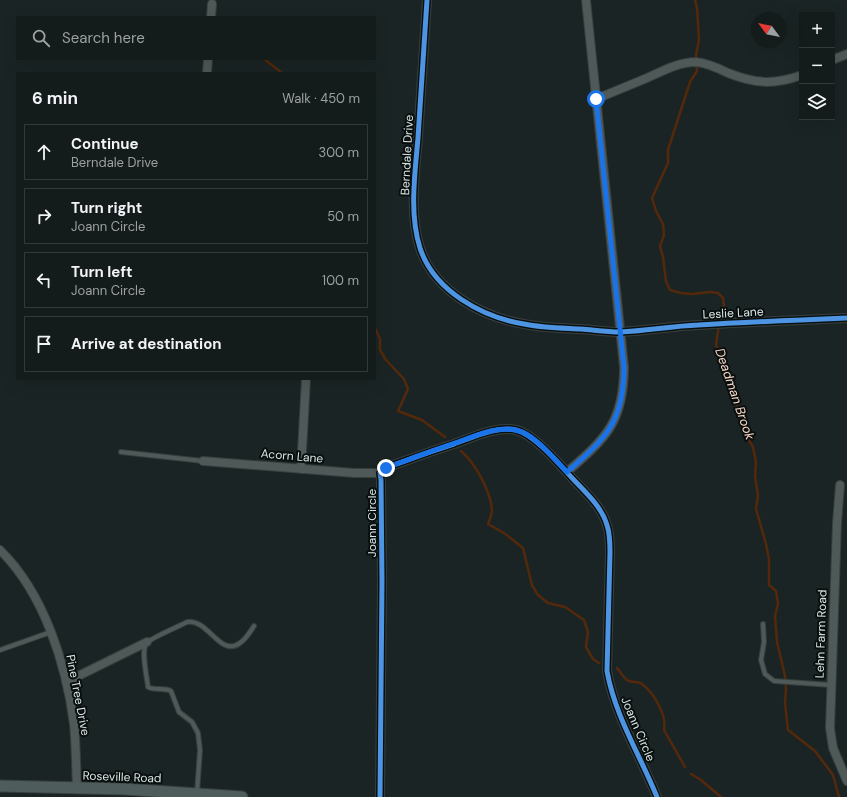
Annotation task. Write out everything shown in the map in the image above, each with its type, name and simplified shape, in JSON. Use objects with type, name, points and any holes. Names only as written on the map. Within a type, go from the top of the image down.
[{"type":"street","name":"Berndale Drive","points":[[427,0],[414,192],[416,225],[420,247],[425,262],[442,285],[469,304],[493,315],[524,324],[550,328],[620,332]]},
{"type":"street","points":[[567,472],[597,445],[607,433],[616,418],[624,387],[624,367],[586,0]]},
{"type":"street","points":[[212,4],[212,16]]},
{"type":"street","points":[[835,59],[847,54]]},
{"type":"street","points":[[207,72],[208,60]]},
{"type":"street","points":[[596,99],[666,70],[688,63],[697,62],[708,64],[737,76],[765,83],[786,81],[799,76]]},
{"type":"street","name":"Leslie Lane","points":[[620,332],[726,323],[847,318]]},
{"type":"street","points":[[300,469],[306,380]]},
{"type":"street","name":"Joann Circle","points":[[380,797],[382,582],[380,473],[386,468],[474,436],[504,430],[516,430],[531,437],[567,472],[602,512],[607,523],[610,552],[607,671],[609,683],[616,706],[657,797]]},
{"type":"street","name":"Acorn Lane","points":[[203,461],[354,473],[380,473]]},
{"type":"street","name":"Lehn Farm Road","points":[[840,485],[837,523],[830,728],[833,748],[847,781]]},
{"type":"street","name":"Pine Tree Drive","points":[[0,550],[11,560],[34,595],[61,660],[74,725],[77,788]]},
{"type":"street","points":[[66,682],[147,642]]},
{"type":"street","name":"Roseville Road","points":[[0,786],[124,789],[242,797]]},
{"type":"lane","points":[[121,452],[203,461]]},
{"type":"lane","points":[[197,793],[200,750],[198,733],[192,722],[179,712],[171,691],[152,689],[148,687],[144,666],[145,646],[147,642],[187,622],[192,621],[202,626],[226,647],[233,647],[241,643],[254,626]]},
{"type":"lane","points":[[763,624],[764,642],[761,660],[765,674],[774,681],[831,685]]},
{"type":"lane","points":[[0,650],[50,632]]},
{"type":"waterway","name":"Deadman Brook","points":[[695,0],[699,40],[696,55],[697,71],[690,82],[668,150],[668,163],[652,198],[656,211],[663,224],[664,235],[660,246],[666,281],[670,290],[692,294],[710,292],[718,293],[723,298],[724,307],[716,345],[723,359],[726,373],[747,437],[753,447],[756,462],[755,476],[758,495],[756,509],[769,559],[769,585],[776,591],[778,604],[775,616],[777,642],[785,676],[785,703],[788,730],[815,751],[833,775],[839,797]]},
{"type":"waterway","points":[[265,60],[281,72]]},
{"type":"waterway","points":[[376,330],[380,339],[380,350],[386,360],[404,379],[408,389],[398,411],[422,420],[445,437]]},
{"type":"waterway","points":[[461,451],[471,462],[485,485],[492,509],[488,524],[504,533],[523,548],[532,585],[538,595],[548,603],[565,607],[584,620],[588,632],[586,647],[593,659],[599,663]]},
{"type":"waterway","points":[[617,668],[627,680],[642,684],[651,693],[662,711],[664,718],[664,730],[685,767]]},
{"type":"waterway","points":[[691,774],[701,780],[721,797]]},
{"type":"cycle path","points":[[427,0],[414,179],[415,221],[420,248],[427,263],[436,277],[462,300],[492,315],[524,324],[615,332],[753,322],[847,318]]},
{"type":"cycle path","points":[[380,797],[382,582],[380,473],[385,468],[476,436],[501,429],[516,430],[531,437],[593,500],[605,518],[609,532],[610,545],[607,671],[622,720],[657,797]]},
{"type":"route","points":[[386,468],[474,436],[504,430],[516,430],[531,437],[567,472],[597,445],[607,433],[616,418],[624,387],[624,367],[596,99]]}]
